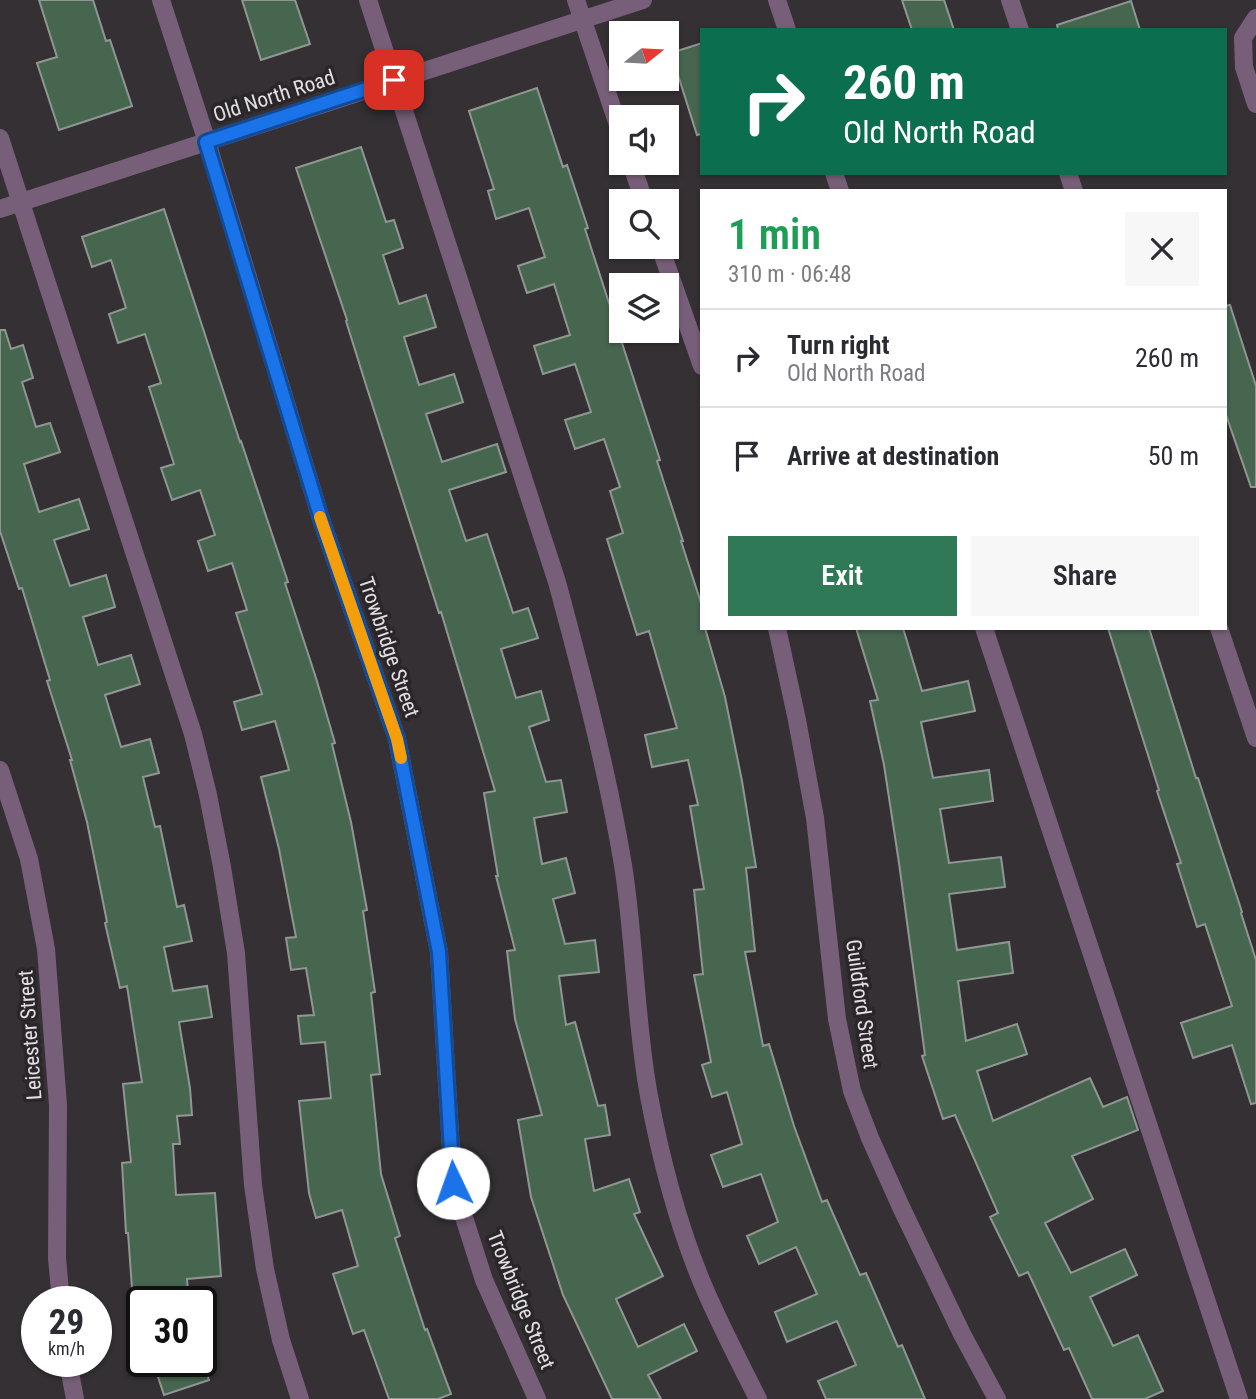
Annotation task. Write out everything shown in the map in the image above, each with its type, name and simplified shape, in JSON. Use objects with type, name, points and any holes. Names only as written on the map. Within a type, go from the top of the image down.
[{"type":"street","name":"Trowbridge Street","points":[[161,0],[321,519],[397,739],[439,952],[453,1183],[484,1279],[537,1399]]},
{"type":"street","points":[[368,0],[557,582],[584,684],[623,866],[649,1095],[681,1223],[702,1284],[758,1399]]},
{"type":"street","points":[[576,0],[611,105]]},
{"type":"street","name":"Old North Road","points":[[0,209],[643,0]]},
{"type":"street","points":[[777,0],[786,28]]},
{"type":"street","points":[[1010,0],[1019,28]]},
{"type":"street","points":[[1256,18],[1243,38],[1244,67],[1256,104]]},
{"type":"street","points":[[0,138],[193,734],[208,795],[236,953],[253,1185],[265,1269],[281,1340],[300,1399]]},
{"type":"street","points":[[664,259],[700,360]]},
{"type":"street","name":"Guildford Street","points":[[778,630],[816,818],[837,1020],[852,1091],[901,1207],[962,1334],[997,1399]]},
{"type":"street","points":[[985,630],[1239,1399]]},
{"type":"street","points":[[1220,630],[1256,738]]},
{"type":"street","name":"Leicester Street","points":[[0,771],[29,859],[46,949],[58,1105],[57,1258],[60,1286]]},
{"type":"street","points":[[71,1377],[75,1399]]},
{"type":"building","points":[[39,0],[93,0],[106,41],[110,40],[132,106],[59,130],[37,63],[57,57]]},
{"type":"building","points":[[242,0],[295,0],[310,44],[261,60]]},
{"type":"building","points":[[902,0],[944,0],[953,28],[911,28]]},
{"type":"building","points":[[1131,1],[1139,28],[1058,28],[1057,25]]},
{"type":"building","points":[[700,44],[700,134],[697,135],[679,78],[679,50]]},
{"type":"building","points":[[537,88],[563,167],[567,165],[588,228],[585,229],[609,303],[609,343],[622,343],[660,460],[657,461],[700,600],[700,630],[706,630],[725,697],[756,867],[746,868],[755,951],[745,952],[763,1046],[769,1044],[794,1126],[822,1202],[827,1200],[860,1275],[866,1273],[898,1347],[902,1345],[925,1399],[826,1399],[818,1381],[856,1365],[837,1321],[787,1342],[775,1312],[817,1294],[796,1247],[759,1264],[747,1236],[778,1222],[761,1174],[723,1187],[711,1155],[742,1144],[727,1092],[712,1097],[702,1065],[711,1062],[694,975],[703,974],[694,890],[704,889],[690,806],[698,805],[688,760],[652,767],[645,735],[677,728],[649,631],[637,635],[607,539],[623,533],[610,491],[620,487],[604,439],[575,449],[565,420],[591,412],[575,364],[543,374],[534,346],[570,335],[554,284],[527,293],[518,266],[545,257],[529,208],[496,219],[488,191],[494,189],[469,111]]},
{"type":"building","points":[[361,147],[386,222],[394,220],[403,248],[383,255],[399,304],[426,295],[436,327],[404,337],[419,385],[454,374],[463,402],[426,414],[442,462],[497,444],[506,472],[449,490],[466,541],[487,534],[513,613],[528,608],[538,638],[501,649],[516,698],[541,691],[549,720],[529,727],[546,782],[561,780],[567,812],[534,818],[542,864],[566,858],[575,893],[553,899],[565,944],[595,940],[599,972],[559,976],[566,1025],[575,1022],[598,1106],[605,1105],[610,1135],[585,1139],[594,1191],[629,1179],[640,1212],[634,1214],[663,1276],[616,1299],[638,1347],[684,1324],[697,1351],[648,1375],[661,1399],[612,1399],[563,1295],[531,1197],[518,1120],[542,1115],[515,1019],[507,951],[515,950],[496,876],[484,793],[495,791],[441,612],[439,613],[296,168]]},
{"type":"building","points":[[164,209],[288,582],[285,583],[335,743],[332,744],[351,822],[367,910],[363,911],[375,992],[371,993],[380,1074],[371,1075],[381,1174],[400,1236],[395,1238],[425,1330],[427,1329],[451,1394],[438,1399],[389,1399],[364,1330],[353,1334],[333,1274],[358,1266],[342,1210],[316,1218],[309,1193],[299,1101],[331,1098],[325,1042],[301,1044],[298,1016],[314,1015],[306,968],[291,970],[286,938],[296,937],[279,849],[261,777],[289,770],[275,721],[242,730],[234,702],[262,694],[236,613],[247,610],[232,563],[208,571],[198,541],[215,535],[200,490],[172,500],[161,468],[174,464],[149,387],[161,383],[145,334],[118,343],[109,314],[126,308],[111,260],[92,267],[82,237]]},
{"type":"building","points":[[1230,305],[1256,386],[1256,487],[1251,487],[1227,418],[1227,306]]},
{"type":"building","points":[[0,330],[5,330],[11,349],[23,345],[33,378],[22,382],[36,427],[50,423],[60,452],[24,464],[39,512],[79,499],[89,529],[54,540],[70,586],[106,575],[115,607],[83,617],[98,665],[131,655],[140,684],[105,695],[121,747],[150,739],[159,773],[143,777],[155,827],[160,826],[177,907],[184,905],[192,941],[164,947],[173,991],[207,986],[212,1017],[179,1022],[192,1115],[177,1116],[180,1144],[173,1144],[176,1195],[215,1193],[221,1276],[187,1279],[188,1286],[132,1286],[122,1163],[131,1162],[123,1084],[142,1082],[127,986],[120,988],[87,822],[72,760],[47,681],[50,680],[22,588],[19,589],[0,531]]},
{"type":"building","points":[[857,630],[904,630],[922,691],[968,681],[975,711],[921,722],[933,778],[989,770],[993,801],[940,809],[949,863],[1001,857],[1005,887],[949,894],[957,950],[1009,942],[1013,973],[958,981],[966,1041],[1017,1024],[1027,1054],[977,1071],[993,1121],[1090,1078],[1103,1107],[1127,1097],[1138,1130],[1072,1156],[1093,1199],[1045,1223],[1071,1273],[1125,1249],[1137,1275],[1090,1297],[1113,1346],[1138,1335],[1163,1391],[1145,1399],[1092,1399],[1069,1348],[1064,1350],[1028,1272],[1019,1276],[990,1217],[998,1213],[955,1115],[943,1119],[922,1056],[925,1055],[899,863],[884,765],[870,701],[878,700]]},
{"type":"building","points":[[1109,630],[1150,630],[1242,912],[1256,960],[1256,1103],[1251,1104],[1232,1045],[1193,1058],[1181,1023],[1232,1006],[1205,924],[1197,927],[1177,864],[1181,863],[1157,791],[1159,790]]},
{"type":"building","points":[[158,1377],[208,1377],[209,1380],[164,1395]]},
{"type":"slow traffic","points":[[320,517],[397,739],[401,758]]},
{"type":"route","points":[[394,80],[206,142],[321,519],[397,739],[439,952],[453,1183]]}]
